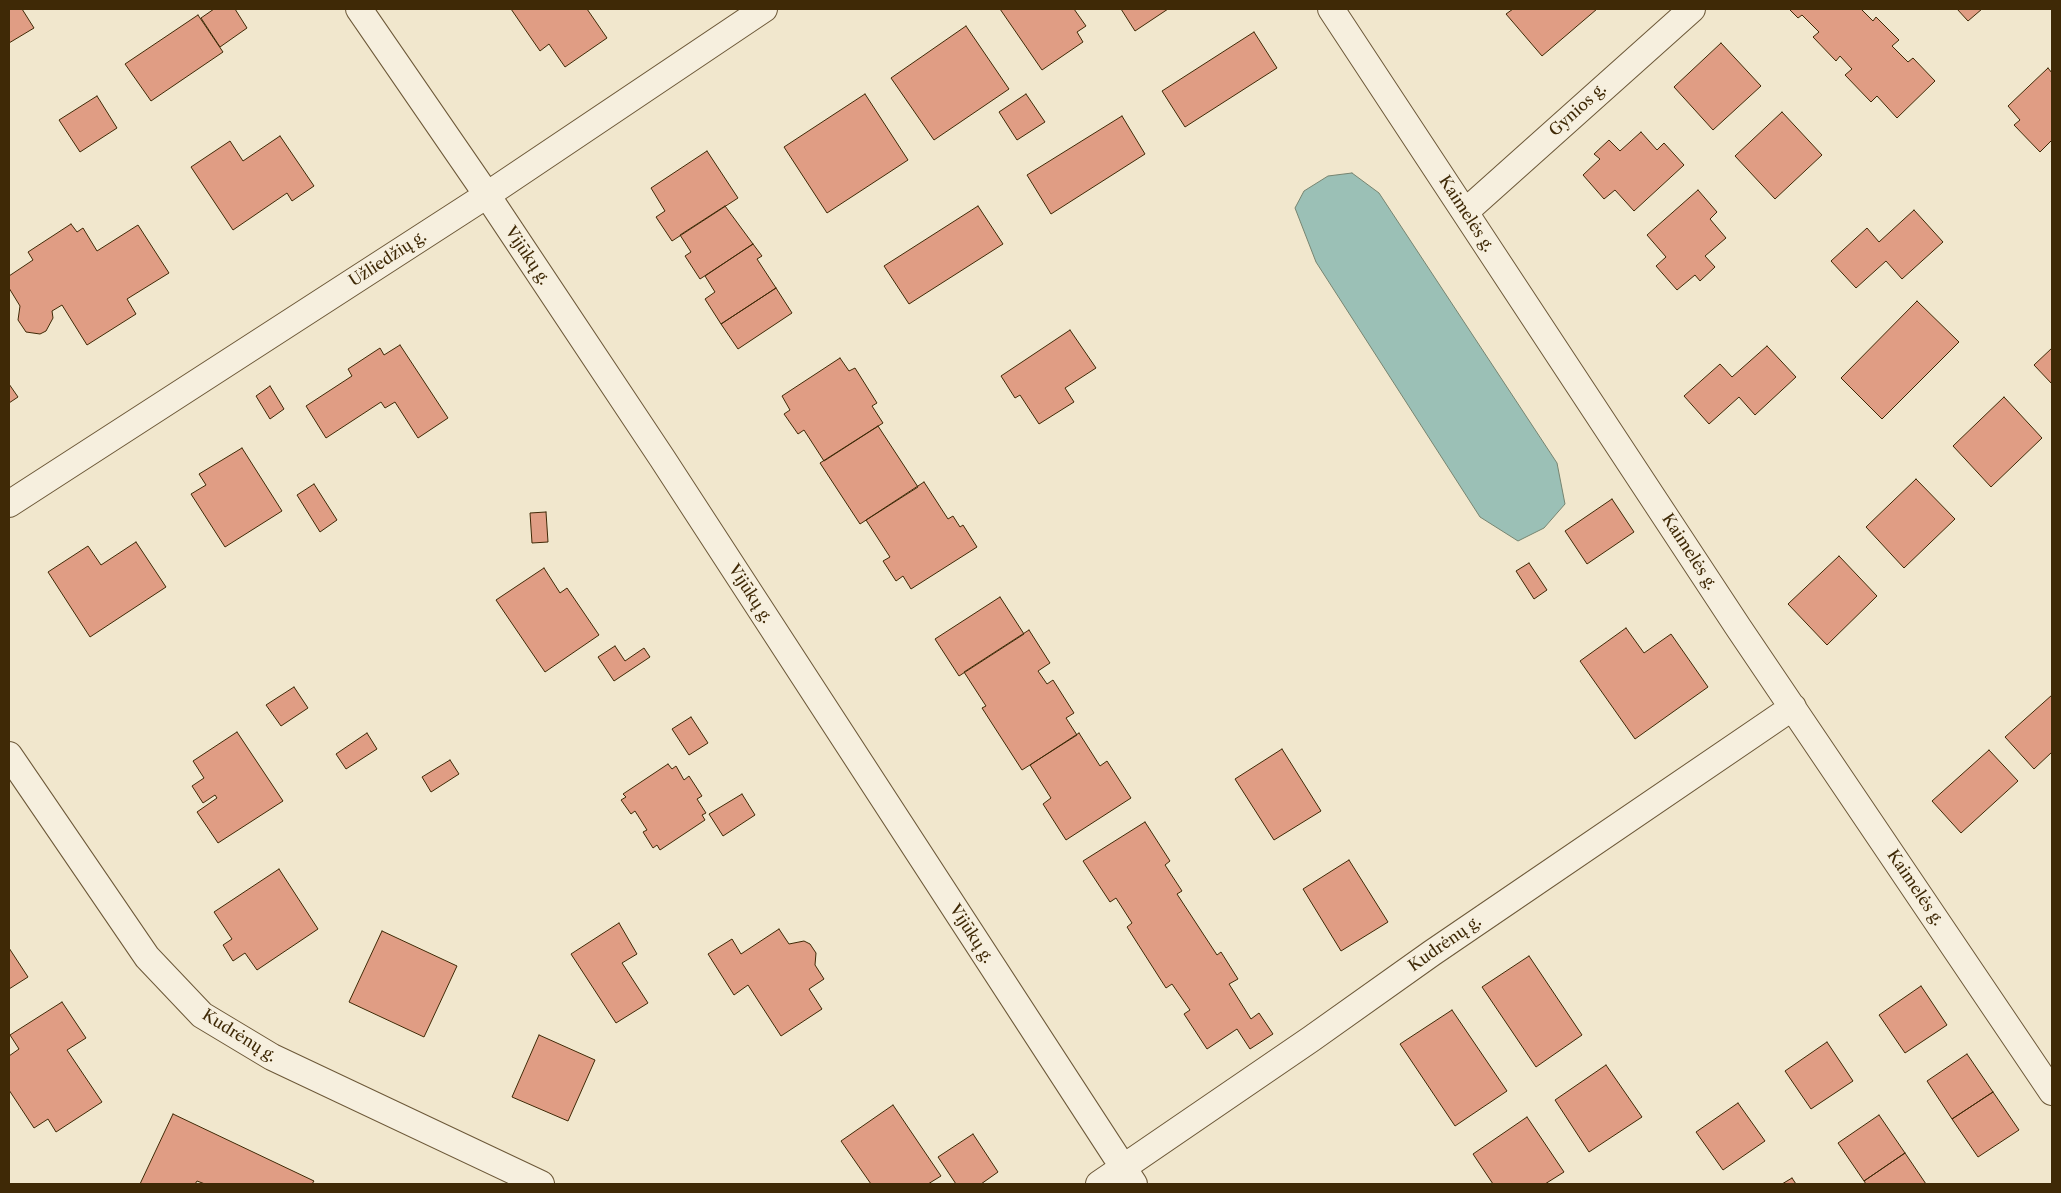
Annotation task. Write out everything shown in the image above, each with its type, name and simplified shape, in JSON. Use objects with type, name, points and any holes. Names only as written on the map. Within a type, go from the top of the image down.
[{"type":"street","name":"Vijūkų g.","points":[[359,9],[487,195],[662,458],[1129,1176]]},
{"type":"street","name":"Užliedžių g.","points":[[9,504],[487,195],[764,9]]},
{"type":"street","name":"Kaimelės g.","points":[[1331,9],[1732,619],[2052,1092]]},
{"type":"street","name":"Gynios g.","points":[[1464,212],[1692,9]]},
{"type":"street","name":"Kudrėnų g.","points":[[1099,1184],[1129,1176],[1440,947],[1793,707]]},
{"type":"street","name":"Kudrėnų g.","points":[[9,755],[147,957],[202,1015],[272,1057],[541,1184]]},
{"type":"water","points":[[1352,173],[1379,193],[1557,463],[1565,504],[1544,528],[1518,541],[1480,517],[1316,262],[1295,208],[1304,191],[1328,176]]},
{"type":"building","points":[[9,9],[22,9],[34,28],[9,43]]},
{"type":"building","points":[[214,9],[235,9],[247,28],[220,47],[201,18]]},
{"type":"building","points":[[511,9],[587,9],[607,38],[565,67],[549,44],[540,51]]},
{"type":"building","points":[[1000,9],[1074,9],[1086,26],[1077,32],[1083,42],[1042,70]]},
{"type":"building","points":[[1121,9],[1168,9],[1135,31]]},
{"type":"building","points":[[1513,9],[1597,9],[1542,56],[1506,14]]},
{"type":"building","points":[[1789,9],[1861,9],[1873,21],[1876,17],[1899,40],[1892,46],[1908,62],[1913,58],[1935,81],[1897,118],[1877,96],[1871,102],[1845,75],[1852,69],[1840,56],[1836,61],[1813,37],[1819,32],[1802,15],[1798,18]]},
{"type":"building","points":[[1957,9],[1982,9],[1968,21]]},
{"type":"building","points":[[198,15],[223,52],[151,101],[125,64]]},
{"type":"building","points":[[966,26],[1009,89],[934,140],[891,78]]},
{"type":"building","points":[[1254,32],[1277,68],[1185,127],[1162,91]]},
{"type":"building","points":[[1721,43],[1761,86],[1713,130],[1674,87]]},
{"type":"building","points":[[2048,68],[2052,73],[2052,140],[2040,152],[2014,125],[2020,120],[2008,106]]},
{"type":"building","points":[[865,94],[908,160],[827,213],[784,147]]},
{"type":"building","points":[[1026,94],[1045,122],[1017,140],[999,112]]},
{"type":"building","points":[[97,96],[117,128],[80,152],[59,120]]},
{"type":"building","points":[[1782,112],[1822,155],[1775,199],[1735,156]]},
{"type":"building","points":[[1122,116],[1145,154],[1051,214],[1027,175]]},
{"type":"building","points":[[1641,132],[1657,150],[1664,143],[1684,165],[1634,211],[1615,190],[1604,199],[1583,175],[1600,159],[1594,154],[1609,140],[1620,151]]},
{"type":"building","points":[[280,136],[314,186],[292,201],[287,193],[233,230],[191,167],[230,141],[243,161]]},
{"type":"building","points":[[707,151],[738,198],[672,241],[656,217],[665,211],[651,188]]},
{"type":"building","points":[[1698,190],[1717,212],[1710,219],[1726,238],[1705,256],[1715,267],[1700,281],[1695,275],[1677,290],[1656,266],[1666,257],[1647,235]]},
{"type":"building","points":[[725,206],[753,244],[700,279],[685,256],[691,252],[680,235]]},
{"type":"building","points":[[978,206],[1003,244],[909,304],[884,266]]},
{"type":"building","points":[[1914,210],[1943,242],[1902,279],[1886,261],[1856,288],[1831,261],[1867,228],[1879,242]]},
{"type":"building","points":[[71,224],[77,232],[83,228],[97,251],[138,225],[169,273],[127,299],[136,314],[87,345],[62,305],[52,311],[53,318],[46,331],[40,334],[26,332],[18,320],[20,306],[9,288],[9,276],[33,260],[28,252]]},
{"type":"building","points":[[753,244],[762,256],[757,259],[776,288],[721,324],[705,299],[715,292],[705,276]]},
{"type":"building","points":[[776,288],[792,313],[738,349],[721,324]]},
{"type":"building","points":[[1917,301],[1959,342],[1882,419],[1841,378]]},
{"type":"building","points":[[1070,330],[1096,368],[1065,388],[1074,402],[1039,424],[1020,395],[1015,398],[1001,376]]},
{"type":"building","points":[[400,345],[448,418],[418,438],[395,402],[385,408],[381,402],[326,438],[306,406],[352,376],[348,369],[380,348],[384,355]]},
{"type":"building","points":[[1767,346],[1796,377],[1755,415],[1739,397],[1709,424],[1684,396],[1720,364],[1732,377]]},
{"type":"building","points":[[2052,348],[2052,384],[2034,365]]},
{"type":"building","points":[[840,358],[849,371],[855,368],[877,403],[872,406],[883,423],[824,461],[804,430],[798,434],[784,414],[790,410],[782,396]]},
{"type":"building","points":[[9,384],[18,397],[9,403]]},
{"type":"building","points":[[270,386],[284,409],[270,419],[256,396]]},
{"type":"building","points":[[2004,397],[2042,438],[1991,487],[1953,446]]},
{"type":"building","points":[[878,426],[918,487],[860,524],[820,463]]},
{"type":"building","points":[[242,448],[282,511],[225,547],[191,494],[206,485],[199,474]]},
{"type":"building","points":[[1916,479],[1955,519],[1904,568],[1866,527]]},
{"type":"building","points":[[924,482],[948,519],[953,516],[960,527],[963,525],[977,547],[911,589],[903,576],[896,581],[883,561],[890,557],[866,520]]},
{"type":"building","points":[[314,484],[337,520],[320,532],[297,495]]},
{"type":"building","points":[[1612,499],[1634,532],[1587,564],[1565,531]]},
{"type":"building","points":[[546,512],[548,542],[532,543],[530,513]]},
{"type":"building","points":[[136,542],[166,587],[90,637],[48,572],[88,546],[101,565]]},
{"type":"building","points":[[1839,556],[1877,596],[1827,645],[1788,604]]},
{"type":"building","points":[[1529,563],[1547,590],[1534,599],[1516,571]]},
{"type":"building","points":[[544,568],[560,593],[567,588],[599,635],[545,672],[496,600]]},
{"type":"building","points":[[1000,597],[1024,634],[959,676],[935,639]]},
{"type":"building","points":[[1626,628],[1644,653],[1671,634],[1708,687],[1635,739],[1580,661]]},
{"type":"building","points":[[1029,630],[1050,663],[1038,671],[1047,684],[1053,680],[1074,713],[1066,718],[1077,735],[1022,770],[982,708],[986,706],[964,672]]},
{"type":"building","points":[[615,646],[625,661],[644,648],[650,657],[614,681],[598,657]]},
{"type":"building","points":[[294,687],[308,708],[281,726],[266,705]]},
{"type":"building","points":[[2052,695],[2052,752],[2034,769],[2005,737]]},
{"type":"building","points":[[691,717],[708,743],[689,755],[672,729]]},
{"type":"building","points":[[237,732],[283,801],[218,843],[197,812],[217,798],[215,795],[203,803],[192,786],[204,778],[193,761]]},
{"type":"building","points":[[367,733],[377,749],[346,769],[336,754]]},
{"type":"building","points":[[1079,733],[1100,766],[1107,761],[1131,798],[1066,840],[1043,804],[1051,798],[1030,765]]},
{"type":"building","points":[[1282,749],[1321,811],[1274,840],[1235,779]]},
{"type":"building","points":[[1989,750],[2018,781],[1961,833],[1932,801]]},
{"type":"building","points":[[450,760],[459,774],[431,792],[422,777]]},
{"type":"building","points":[[668,764],[672,769],[676,766],[684,780],[689,776],[702,796],[697,799],[706,813],[702,815],[705,820],[660,850],[657,845],[653,848],[643,832],[647,830],[635,811],[631,814],[621,800],[626,797],[623,794]]},
{"type":"building","points":[[742,794],[755,815],[723,836],[709,814]]},
{"type":"building","points":[[1145,822],[1170,861],[1165,865],[1182,891],[1177,894],[1217,955],[1221,952],[1238,979],[1229,984],[1251,1019],[1259,1013],[1273,1034],[1250,1049],[1237,1029],[1207,1049],[1184,1014],[1190,1010],[1172,984],[1166,988],[1127,927],[1132,923],[1116,898],[1110,902],[1083,861]]},
{"type":"building","points":[[1349,860],[1388,922],[1341,951],[1303,889]]},
{"type":"building","points":[[279,869],[318,929],[257,970],[245,953],[233,961],[223,945],[232,939],[214,912]]},
{"type":"building","points":[[619,923],[637,954],[622,963],[648,1003],[616,1023],[571,954]]},
{"type":"building","points":[[779,929],[789,944],[804,941],[810,944],[816,953],[815,965],[824,979],[809,989],[822,1009],[781,1036],[748,985],[734,995],[708,954],[732,939],[741,954]]},
{"type":"building","points":[[382,931],[457,966],[424,1037],[349,1002]]},
{"type":"building","points":[[9,948],[28,977],[9,989]]},
{"type":"building","points":[[1529,956],[1582,1035],[1536,1067],[1482,987]]},
{"type":"building","points":[[1921,986],[1947,1025],[1905,1053],[1879,1015]]},
{"type":"building","points":[[62,1002],[86,1038],[67,1050],[102,1102],[56,1132],[48,1119],[34,1128],[9,1090],[9,1056],[19,1049],[10,1035]]},
{"type":"building","points":[[1452,1010],[1507,1091],[1455,1126],[1400,1044]]},
{"type":"building","points":[[539,1035],[595,1060],[568,1121],[512,1097]]},
{"type":"building","points":[[1827,1042],[1853,1081],[1811,1109],[1785,1071]]},
{"type":"building","points":[[1967,1054],[1993,1092],[1952,1119],[1927,1081]]},
{"type":"building","points":[[1606,1065],[1642,1117],[1589,1152],[1555,1100]]},
{"type":"building","points":[[1993,1092],[2019,1130],[1978,1157],[1952,1119]]},
{"type":"building","points":[[1738,1103],[1765,1141],[1723,1170],[1696,1132]]},
{"type":"building","points":[[893,1105],[941,1176],[928,1184],[871,1184],[841,1141]]},
{"type":"building","points":[[173,1114],[314,1181],[312,1184],[205,1184],[197,1181],[195,1184],[140,1184]]},
{"type":"building","points":[[1879,1115],[1905,1153],[1864,1181],[1838,1143]]},
{"type":"building","points":[[1527,1117],[1564,1172],[1545,1184],[1493,1184],[1473,1154]]},
{"type":"building","points":[[973,1134],[998,1172],[981,1184],[956,1184],[938,1157]]},
{"type":"building","points":[[1905,1153],[1926,1184],[1866,1184],[1864,1181]]},
{"type":"building","points":[[1792,1178],[1796,1184],[1782,1184]]}]
